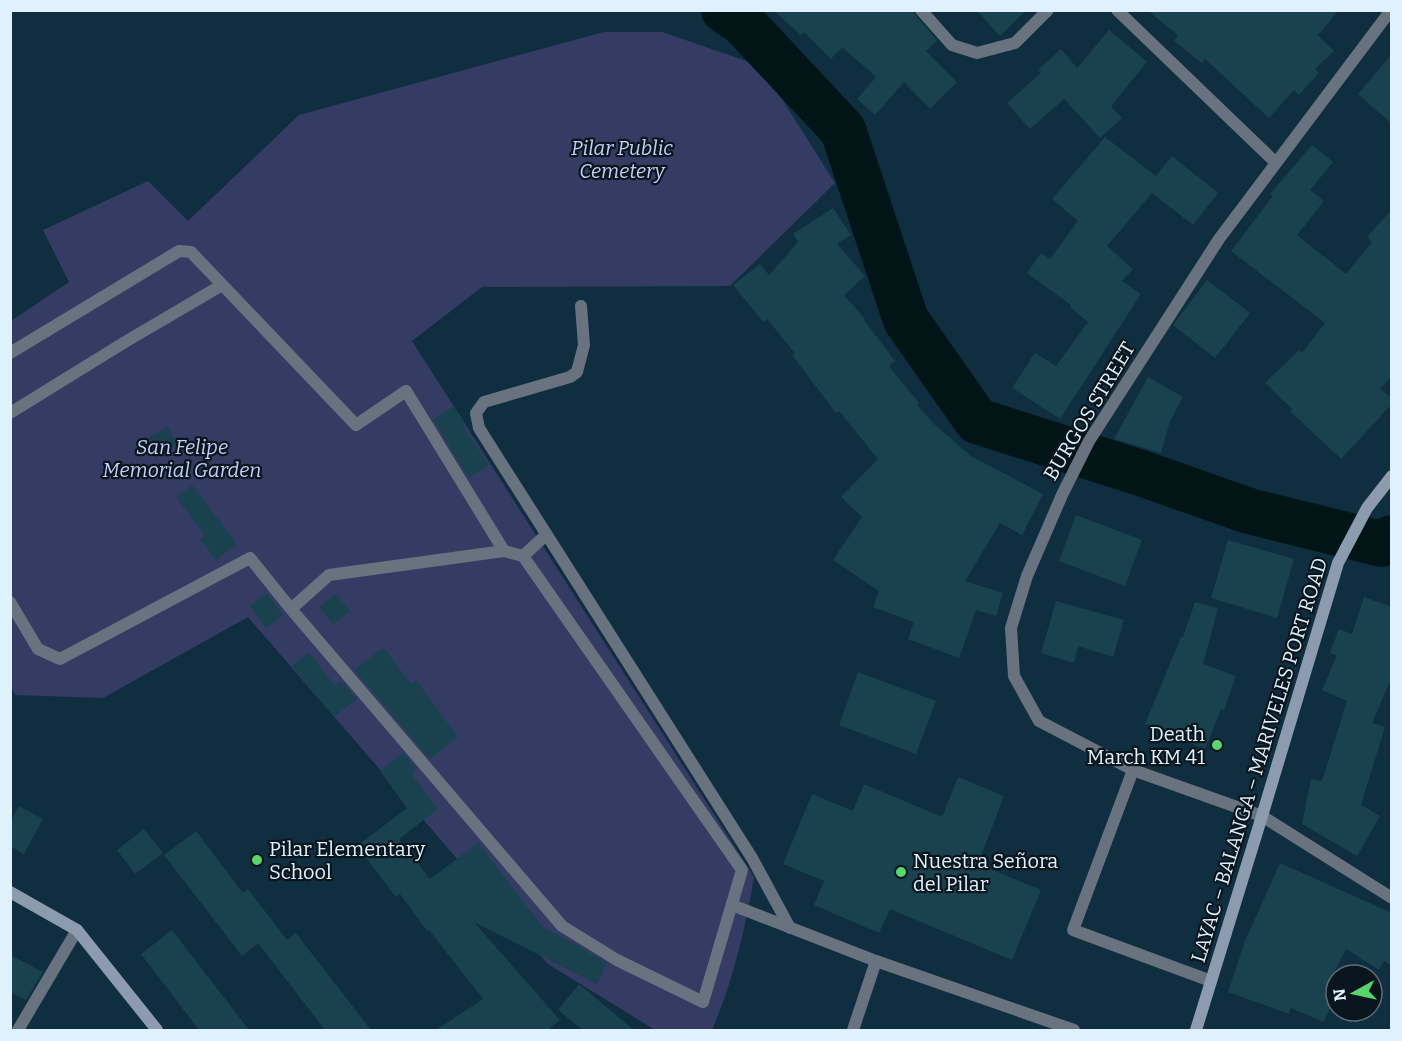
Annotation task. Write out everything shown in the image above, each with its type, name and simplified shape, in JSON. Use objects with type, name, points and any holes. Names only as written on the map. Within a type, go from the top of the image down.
[{"type":"main road","name":"LAYAC – BALANGA – MARIVELES PORT ROAD","points":[[1196,1030],[1338,563],[1367,508],[1392,476]]},
{"type":"main road","points":[[10,892],[77,930],[157,1030]]},
{"type":"street","points":[[921,10],[952,45],[977,53],[1016,43],[1048,10]]},
{"type":"street","points":[[1117,10],[1276,164]]},
{"type":"street","name":"BURGOS STREET","points":[[1391,10],[1219,239],[1089,441],[1062,495],[1027,576],[1011,628],[1014,676],[1039,721],[1133,770],[1262,816],[1392,898]]},
{"type":"street","points":[[10,353],[179,251],[191,252],[356,425],[406,391],[504,551]]},
{"type":"street","points":[[10,413],[222,285]]},
{"type":"street","points":[[581,306],[584,345],[578,372],[570,377],[484,402],[476,413],[479,428],[752,858],[790,928]]},
{"type":"street","points":[[523,556],[546,535]]},
{"type":"street","points":[[10,602],[38,649],[60,659],[250,558],[291,609],[562,926],[617,960],[703,1002],[742,870],[523,556],[504,551],[329,574],[291,609]]},
{"type":"street","points":[[1133,770],[1072,930],[1211,981]]},
{"type":"street","points":[[732,905],[876,961],[1074,1030]]},
{"type":"street","points":[[18,1030],[77,930]]},
{"type":"street","points":[[853,1030],[876,961]]},
{"type":"green space","name":"San Felipe Memorial Garden","points":[[604,32],[662,32],[761,66],[835,183],[730,286],[482,287],[412,341],[754,877],[738,955],[712,1030],[655,1030],[548,964],[248,617],[103,698],[15,695],[11,686],[11,321],[69,282],[43,230],[148,181],[188,221],[299,115]]},
{"type":"building","points":[[773,10],[911,10],[937,40],[926,51],[957,82],[930,109],[904,82],[875,115],[857,99],[876,77],[842,47],[831,59],[804,32],[801,35]]},
{"type":"building","points":[[976,10],[1027,10],[1000,36]]},
{"type":"building","points":[[1147,10],[1339,10],[1318,35],[1334,51],[1315,69],[1319,73],[1299,95],[1294,90],[1269,118],[1205,59],[1202,63],[1174,41],[1178,35]]},
{"type":"building","points":[[1109,30],[1147,62],[1111,106],[1122,118],[1100,138],[1064,99],[1030,129],[1007,103],[1041,73],[1038,70],[1061,49],[1077,68]]},
{"type":"building","points":[[1392,54],[1392,124],[1358,94]]},
{"type":"building","points":[[1105,137],[1156,176],[1172,156],[1218,193],[1193,225],[1152,193],[1107,246],[1133,269],[1122,281],[1141,294],[1060,419],[1012,388],[1035,353],[1056,366],[1088,322],[1070,307],[1071,305],[1027,273],[1041,253],[1050,259],[1078,221],[1052,199]]},
{"type":"building","points":[[1312,145],[1333,162],[1310,190],[1324,201],[1297,235],[1346,274],[1372,242],[1367,237],[1392,209],[1392,376],[1380,389],[1392,398],[1392,404],[1341,459],[1290,411],[1292,409],[1265,383],[1299,350],[1302,353],[1325,323],[1231,251],[1273,196],[1270,194]]},
{"type":"building","points":[[833,208],[851,235],[837,244],[865,276],[844,295],[865,319],[895,361],[889,366],[919,403],[917,405],[933,423],[971,456],[1043,494],[1022,535],[1000,523],[965,581],[1003,593],[996,616],[976,610],[959,658],[908,639],[914,622],[873,607],[879,591],[833,560],[862,517],[841,497],[878,459],[839,411],[836,413],[792,355],[795,353],[767,319],[763,322],[733,285],[760,264],[769,275],[798,242],[793,234]]},
{"type":"building","points":[[1207,280],[1250,313],[1215,358],[1173,325]]},
{"type":"building","points":[[1148,377],[1183,397],[1170,421],[1161,453],[1114,439]]},
{"type":"building","points":[[454,406],[465,423],[463,425],[489,465],[469,478],[433,420]]},
{"type":"building","points":[[168,427],[177,445],[158,455],[149,437]]},
{"type":"building","points":[[192,485],[237,544],[216,560],[200,539],[205,535],[176,497]]},
{"type":"building","points":[[1076,515],[1142,540],[1125,586],[1059,561]]},
{"type":"building","points":[[1228,540],[1294,559],[1277,618],[1211,598]]},
{"type":"building","points":[[267,593],[283,615],[266,628],[250,606]]},
{"type":"building","points":[[336,594],[350,611],[333,624],[319,607]]},
{"type":"building","points":[[1364,597],[1392,607],[1392,677],[1372,723],[1385,727],[1361,805],[1380,816],[1357,856],[1302,824],[1311,779],[1322,781],[1347,701],[1322,690],[1337,655],[1330,653],[1339,629],[1352,634]]},
{"type":"building","points":[[1056,601],[1124,620],[1113,657],[1078,646],[1074,663],[1041,653]]},
{"type":"building","points":[[1195,602],[1218,608],[1203,664],[1236,676],[1224,710],[1221,709],[1205,749],[1145,724],[1181,637],[1183,637]]},
{"type":"building","points":[[381,649],[385,649],[411,684],[416,680],[458,737],[430,759],[354,670]]},
{"type":"building","points":[[309,652],[335,686],[341,681],[357,699],[334,717],[292,666]]},
{"type":"building","points":[[858,672],[936,701],[916,754],[839,725]]},
{"type":"building","points":[[403,753],[417,769],[412,772],[413,776],[438,809],[399,839],[430,879],[478,843],[543,927],[607,963],[597,984],[474,922],[560,1020],[548,1030],[436,1030],[483,999],[400,894],[396,897],[357,846],[407,808],[380,771]]},
{"type":"building","name":"Nuestra Señora del Pilar","points":[[958,777],[1004,796],[978,864],[1041,890],[1012,960],[890,909],[879,933],[814,905],[824,881],[783,864],[812,794],[853,811],[864,784],[942,817]]},
{"type":"building","points":[[19,806],[43,819],[24,854],[10,846],[10,822]]},
{"type":"building","points":[[144,829],[163,853],[135,874],[117,850]]},
{"type":"building","points":[[196,831],[243,893],[248,889],[287,940],[296,933],[371,1030],[325,1030],[258,943],[242,956],[164,855]]},
{"type":"building","points":[[1280,863],[1392,913],[1392,966],[1384,961],[1383,963],[1368,963],[1346,949],[1339,963],[1324,963],[1324,1022],[1291,1008],[1289,1014],[1228,992],[1245,941]]},
{"type":"building","points":[[172,930],[249,1030],[199,1030],[141,954]]},
{"type":"building","points":[[10,955],[43,972],[26,1000],[10,992]]},
{"type":"building","points":[[579,984],[634,1030],[583,1030],[558,1010]]},
{"type":"waterway","points":[[724,10],[743,23],[843,130],[906,320],[977,421],[1141,473],[1249,511],[1382,544],[1392,538]]},
{"type":"place","name":"Death March KM 41","points":[[1217,745]]},
{"type":"place","name":"Pilar Elementary School","points":[[257,860]]},
{"type":"place","name":"Nuestra Señora del Pilar","points":[[901,872]]},
{"type":"park label","name":"Pilar Public Cemetery","points":[[622,160]]}]
